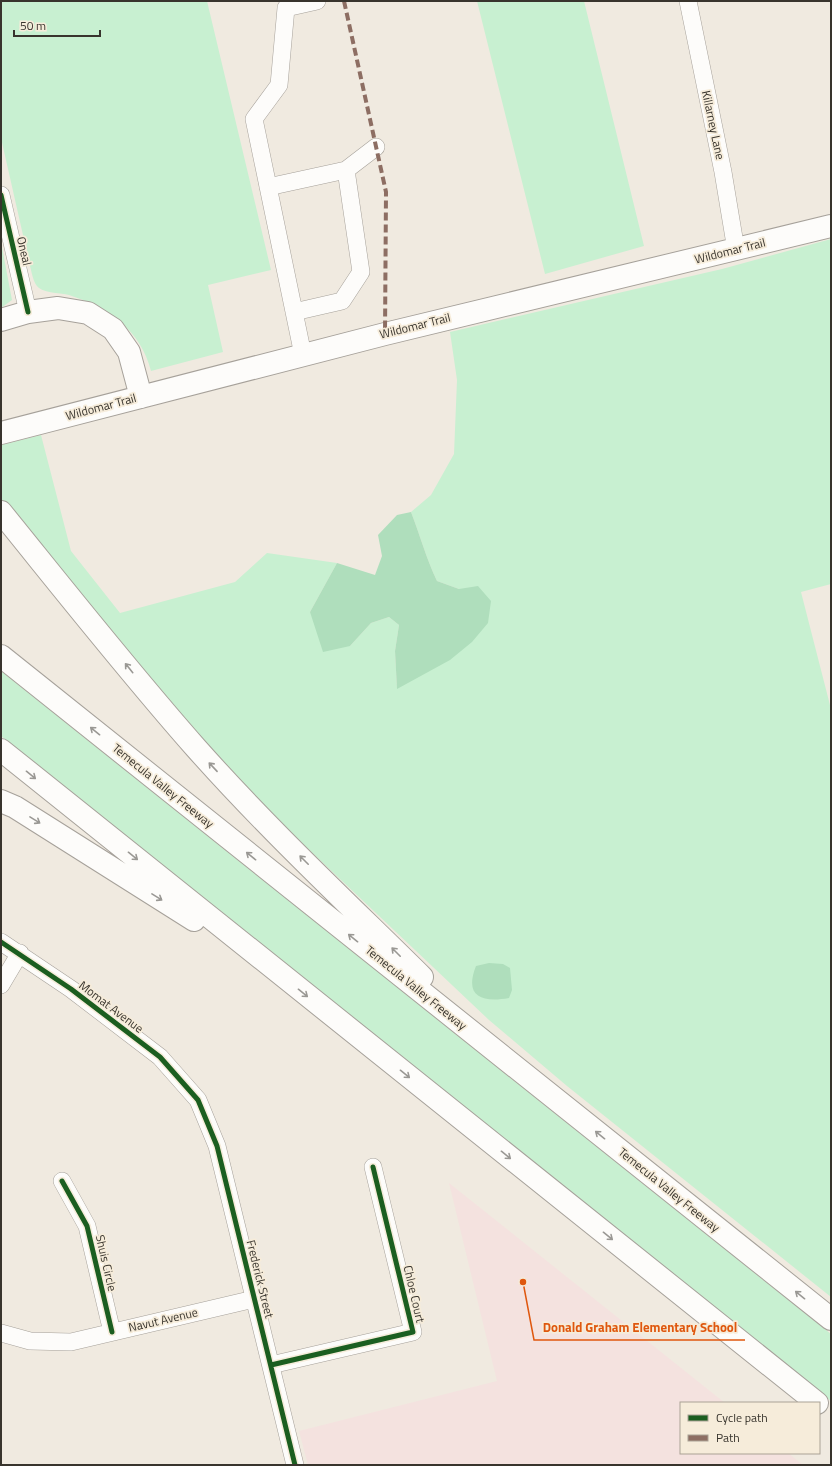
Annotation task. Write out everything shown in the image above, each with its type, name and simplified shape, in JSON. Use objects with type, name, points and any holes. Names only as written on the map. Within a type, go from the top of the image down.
[{"type":"main road","name":"Wildomar Trail","points":[[1,433],[303,355],[831,226]]},
{"type":"main road","points":[[1,320],[28,312],[58,308],[88,313],[113,329],[129,352],[141,397]]},
{"type":"main road","points":[[1,512],[137,679],[196,748],[251,808],[503,1058]]},
{"type":"main road","name":"Temecula Valley Freeway","points":[[1,656],[831,1319]]},
{"type":"main road","points":[[1,750],[815,1402]]},
{"type":"main road","points":[[1,801],[15,808],[282,976]]},
{"type":"main road","points":[[820,1406],[831,1414]]},
{"type":"street","points":[[303,355],[254,119],[279,85],[288,4],[317,1]]},
{"type":"street","name":"Killarney Lane","points":[[688,1],[723,172],[736,250]]},
{"type":"street","points":[[268,187],[346,170],[376,147]]},
{"type":"street","points":[[294,312],[342,302],[361,272],[346,170]]},
{"type":"street","name":"Oneal","points":[[1,195],[28,312]]},
{"type":"street","name":"Momat Avenue","points":[[1,942],[20,953],[84,999],[160,1057],[198,1100]]},
{"type":"street","points":[[1,984],[20,953]]},
{"type":"street","name":"Frederick Street","points":[[198,1100],[217,1146],[295,1465]]},
{"type":"street","name":"Chloe Court","points":[[271,1365],[413,1332],[373,1167]]},
{"type":"street","name":"Shuis Circle","points":[[62,1181],[87,1226],[112,1332]]},
{"type":"street","name":"Navut Avenue","points":[[1,1333],[30,1341],[71,1342],[254,1299]]},
{"type":"shaded area","points":[[449,1183],[724,1402],[680,1402],[680,1454],[789,1454],[803,1465],[308,1465],[299,1431],[497,1381]]},
{"type":"green space","points":[[1,1],[207,1],[271,270],[208,285],[223,352],[151,371],[146,356],[139,344],[131,332],[120,322],[96,306],[83,300],[69,295],[46,291],[39,288],[35,283],[1,138]]},
{"type":"green space","points":[[477,1],[584,1],[644,246],[545,274]]},
{"type":"green space","points":[[831,239],[831,584],[801,592],[831,709],[831,1297],[567,1086],[489,1020],[267,810],[210,752],[1,499],[1,445],[41,435],[71,551],[120,613],[235,582],[267,553],[337,563],[310,612],[350,646],[371,623],[389,617],[399,625],[395,651],[397,688],[422,674],[459,589],[437,581],[411,512],[431,495],[454,454],[457,380],[450,332],[722,269]]},
{"type":"green space","points":[[1,242],[12,300],[1,308]]},
{"type":"green space","points":[[411,512],[437,581],[459,589],[478,586],[491,601],[488,623],[472,642],[450,660],[397,689],[395,651],[399,625],[389,617],[371,623],[350,646],[323,652],[310,612],[337,563],[375,575],[382,556],[378,535],[397,515]]},
{"type":"green space","points":[[1,671],[831,1334],[831,1401],[266,950],[1,736]]},
{"type":"green space","points":[[489,963],[503,964],[510,968],[512,990],[509,998],[483,998],[474,991],[472,984],[476,966]]},
{"type":"marked path","points":[[344,1],[386,192],[385,334]]},
{"type":"cycle path","points":[[1,195],[28,312]]},
{"type":"cycle path","points":[[1,942],[71,989],[160,1057],[198,1100],[217,1146],[295,1465]]},
{"type":"cycle path","points":[[271,1365],[413,1332],[373,1167]]},
{"type":"cycle path","points":[[62,1181],[87,1226],[112,1332]]},
{"type":"place","name":"Donald Graham Elementary School","points":[[523,1282]]}]
